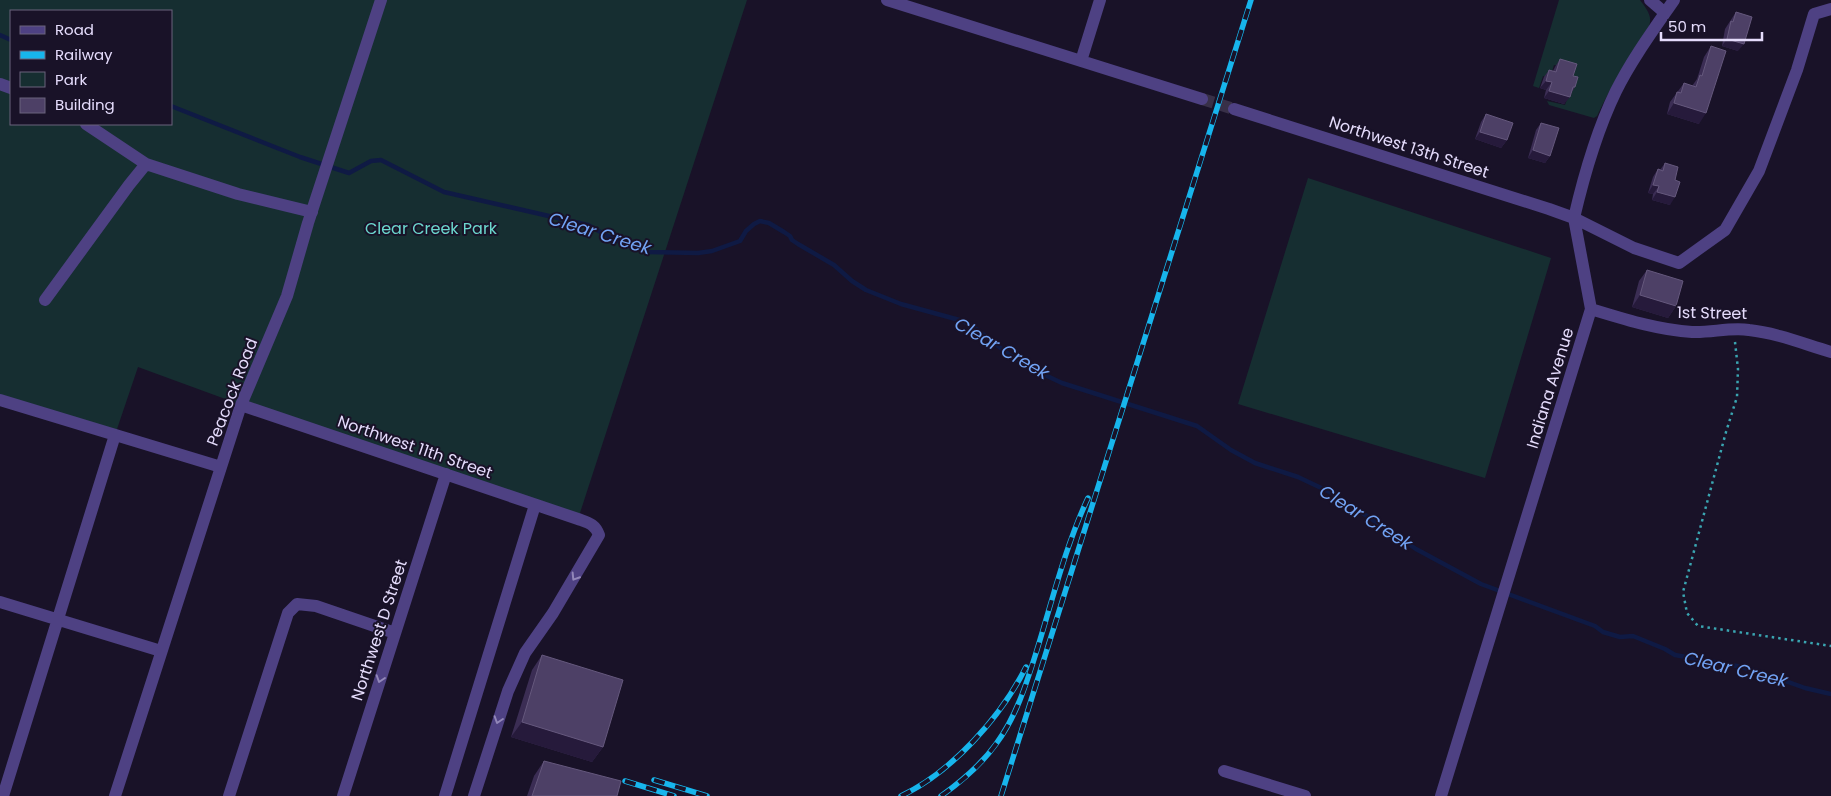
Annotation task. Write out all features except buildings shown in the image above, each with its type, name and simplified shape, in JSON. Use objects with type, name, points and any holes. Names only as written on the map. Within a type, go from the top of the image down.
[{"type":"street","name":"Peacock Road","points":[[115,796],[241,404],[287,296],[381,0]]},
{"type":"street","points":[[887,0],[1202,99]]},
{"type":"street","points":[[1081,61],[1100,0]]},
{"type":"street","points":[[1650,0],[1665,12]]},
{"type":"street","name":"Indiana Avenue","points":[[1441,796],[1591,309],[1574,218],[1595,145],[1607,110],[1617,89],[1674,0]]},
{"type":"street","name":"Northwest 13th Street","points":[[1234,109],[1574,218],[1634,248],[1680,264],[1725,230],[1759,172],[1797,70],[1814,14],[1831,9]]},
{"type":"street","points":[[88,125],[146,164],[238,194],[314,208]]},
{"type":"street","points":[[45,300],[146,164]]},
{"type":"street","name":"1st Street","points":[[1591,309],[1667,329],[1693,332],[1733,329],[1765,332],[1831,352]]},
{"type":"street","points":[[0,400],[221,468]]},
{"type":"street","name":"Northwest 11th Street","points":[[241,404],[536,504],[591,524],[596,528],[599,535],[552,613],[525,653],[508,691],[474,796]]},
{"type":"street","points":[[3,796],[114,435]]},
{"type":"street","name":"Northwest D Street","points":[[342,796],[446,474]]},
{"type":"street","points":[[445,796],[536,504]]},
{"type":"street","points":[[0,602],[162,651]]},
{"type":"street","points":[[229,796],[288,613],[297,604],[316,606],[395,633]]},
{"type":"street","points":[[1224,771],[1305,796]]},
{"type":"path","points":[[1733,329],[1738,369],[1737,397],[1691,557],[1683,592],[1687,613],[1698,626],[1831,646]]},
{"type":"green space","name":"Clear Creek Park","points":[[0,0],[747,0],[578,519],[277,418],[138,367],[115,435],[0,400]]},
{"type":"green space","points":[[1559,0],[1640,0],[1649,15],[1649,26],[1597,116],[1594,118],[1549,105],[1547,101],[1565,105],[1568,96],[1571,96],[1574,83],[1571,82],[1575,71],[1554,65],[1550,78],[1543,76],[1539,88],[1533,86]]},
{"type":"green space","points":[[1308,178],[1551,258],[1485,478],[1238,404]]},
{"type":"waterway","name":"Clear Creek","points":[[0,35],[10,40]]},
{"type":"waterway","name":"Clear Creek","points":[[172,106],[300,157],[349,173],[371,161],[381,160],[444,192],[588,225],[615,240],[648,252],[698,253],[712,251],[740,241],[746,231],[760,221],[769,223],[790,236],[798,244],[834,265],[852,281],[866,290],[901,304],[963,321],[1030,368],[1062,383],[1197,426],[1231,450],[1255,463],[1298,477],[1334,494],[1416,549],[1481,584],[1595,626],[1603,632],[1620,637],[1633,636],[1675,655],[1737,666],[1805,688],[1831,694]]},
{"type":"tunnel","points":[[1202,99],[1234,109]]},
{"type":"railway","points":[[1001,796],[1251,0]]},
{"type":"railway","points":[[941,796],[978,766],[1003,734],[1015,712],[1032,665],[1066,555],[1088,498]]},
{"type":"railway","points":[[901,796],[939,773],[973,741],[1003,705],[1026,667]]},
{"type":"railway","points":[[654,780],[707,796]]},
{"type":"railway","points":[[625,781],[674,796]]}]
